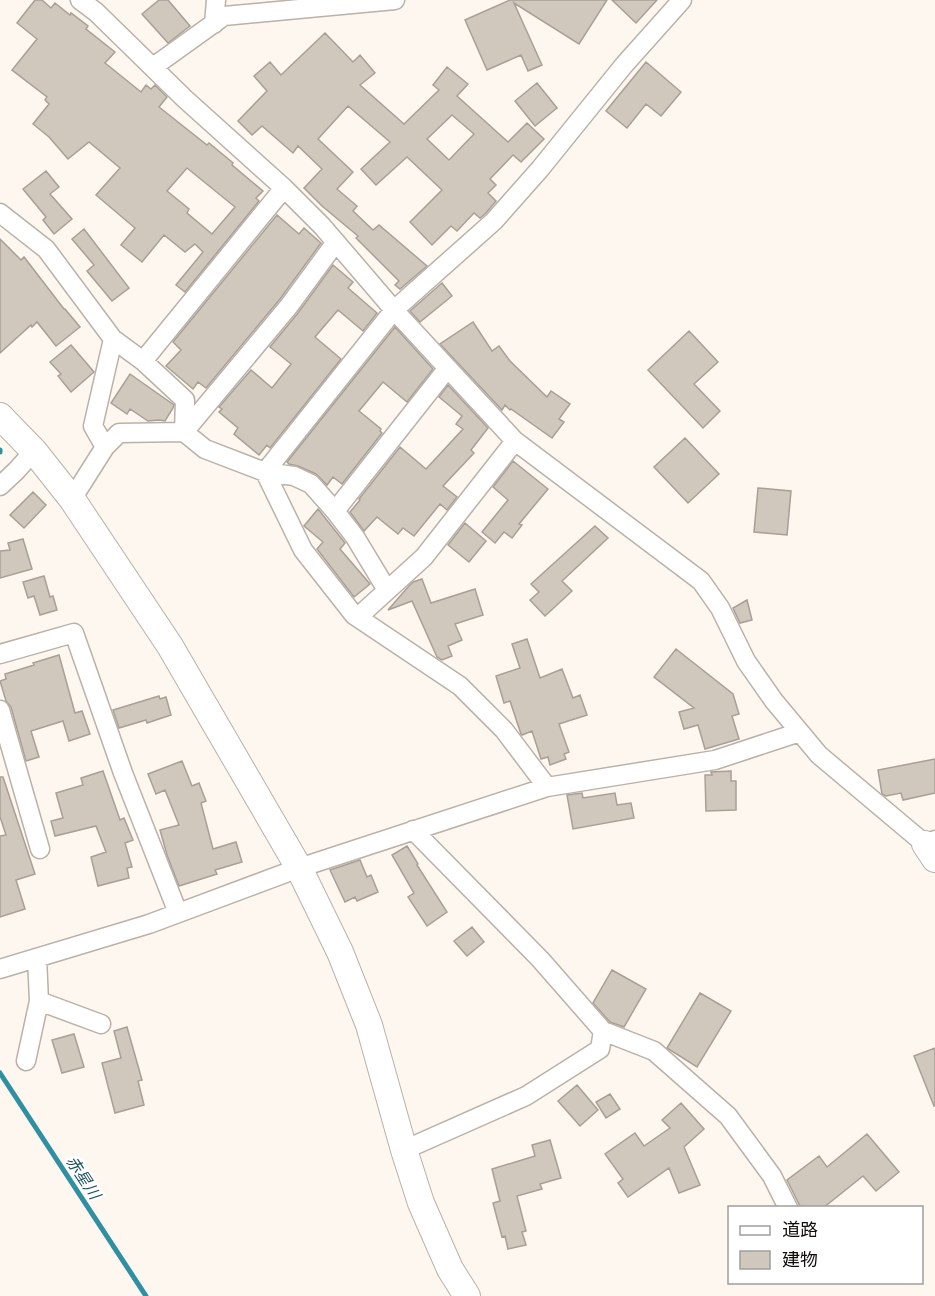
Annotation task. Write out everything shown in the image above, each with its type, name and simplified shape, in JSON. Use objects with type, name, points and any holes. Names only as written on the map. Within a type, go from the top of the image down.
[{"type":"street","points":[[80,0],[96,12],[185,99],[284,188],[336,242],[447,369],[515,441],[701,581],[720,608],[746,661],[774,701],[819,755],[932,848]]},
{"type":"street","points":[[214,24],[216,0]]},
{"type":"street","points":[[153,67],[224,16],[386,0]]},
{"type":"street","points":[[265,472],[394,310],[494,221],[681,0]]},
{"type":"street","points":[[143,361],[284,188]]},
{"type":"street","points":[[0,213],[46,249],[113,339],[143,361],[185,400],[184,432]]},
{"type":"street","points":[[184,432],[289,306],[336,242]]},
{"type":"street","points":[[105,447],[93,426],[113,339]]},
{"type":"street","points":[[335,511],[447,369]]},
{"type":"street","points":[[0,416],[34,451],[72,499],[170,646],[299,868],[340,952],[369,1025],[421,1203],[450,1269],[467,1296]]},
{"type":"street","points":[[72,499],[105,447],[119,433],[184,432],[205,450],[265,472],[294,476],[311,484],[355,537],[387,590]]},
{"type":"street","points":[[358,617],[424,557],[515,441]]},
{"type":"street","points":[[0,486],[34,451]]},
{"type":"street","points":[[265,472],[303,550],[354,615],[460,686],[504,730],[547,787]]},
{"type":"street","points":[[0,654],[74,633],[123,773],[178,913]]},
{"type":"street","points":[[0,710],[40,849]]},
{"type":"street","points":[[0,969],[149,924],[299,868],[547,787],[715,760],[800,732]]},
{"type":"street","points":[[413,830],[540,959],[603,1031],[654,1051],[728,1116],[772,1176],[787,1206]]},
{"type":"street","points":[[26,1061],[39,1001],[37,958]]},
{"type":"street","points":[[39,1001],[101,1024]]},
{"type":"street","points":[[404,1150],[526,1096],[600,1049],[603,1031]]},
{"type":"building","points":[[35,0],[42,0],[51,8],[55,3],[70,15],[71,13],[88,26],[86,29],[115,52],[105,63],[141,92],[146,85],[151,89],[155,85],[167,97],[159,107],[207,145],[209,143],[263,191],[256,198],[259,201],[185,292],[176,285],[203,252],[195,244],[185,252],[164,235],[142,262],[121,245],[135,228],[96,195],[120,168],[89,142],[68,159],[49,137],[33,124],[49,104],[45,100],[47,97],[12,70],[37,39],[17,23]],"holes":[[[187,168],[235,207],[212,234],[187,213],[189,209],[167,191]]]},
{"type":"building","points":[[159,0],[168,0],[190,26],[168,43],[142,14]]},
{"type":"building","points":[[510,0],[607,0],[579,44],[514,3],[542,65],[528,71],[521,55],[487,70],[465,20]]},
{"type":"building","points":[[612,0],[657,0],[636,23]]},
{"type":"building","points":[[325,33],[353,62],[360,55],[375,73],[360,85],[404,124],[439,90],[433,85],[447,67],[468,84],[457,96],[508,142],[527,123],[544,139],[521,162],[513,155],[490,179],[496,185],[488,193],[496,201],[486,213],[480,218],[474,213],[457,231],[451,226],[432,245],[410,222],[442,190],[407,157],[376,185],[361,169],[390,142],[348,106],[318,139],[353,172],[337,189],[357,206],[353,211],[373,230],[379,225],[427,266],[400,289],[395,285],[399,281],[356,238],[358,236],[304,188],[322,169],[298,146],[293,153],[262,126],[252,135],[238,121],[267,91],[254,76],[270,62],[281,75]],"holes":[[[452,115],[474,134],[449,160],[427,139]]]},
{"type":"building","points":[[646,62],[681,92],[661,116],[646,104],[627,128],[606,111]]},
{"type":"building","points":[[537,83],[557,108],[535,126],[515,101]]},
{"type":"building","points":[[46,171],[59,187],[50,194],[72,219],[54,234],[43,220],[46,217],[23,189]]},
{"type":"building","points":[[277,215],[299,234],[304,228],[321,243],[280,299],[206,388],[198,382],[193,389],[166,366],[181,350],[173,342]]},
{"type":"building","points":[[84,229],[129,288],[112,301],[87,271],[94,265],[72,239]]},
{"type":"building","points":[[0,239],[21,260],[24,257],[80,327],[56,346],[37,322],[0,353]]},
{"type":"building","points":[[333,265],[353,282],[348,288],[377,313],[363,331],[338,310],[315,337],[341,359],[270,448],[267,445],[259,455],[234,434],[238,428],[219,412],[222,409],[219,407],[251,370],[272,388],[291,364],[270,347]]},
{"type":"building","points":[[442,283],[452,296],[420,322],[410,311]]},
{"type":"building","points":[[473,322],[492,351],[499,346],[510,361],[547,397],[551,391],[570,404],[559,419],[564,422],[552,438],[505,405],[502,410],[440,344]]},
{"type":"building","points":[[395,327],[433,369],[407,402],[383,382],[359,411],[381,429],[382,433],[342,484],[333,477],[327,485],[316,474],[289,464],[287,462]]},
{"type":"building","points":[[689,331],[718,362],[694,384],[720,411],[703,428],[648,370]]},
{"type":"building","points":[[71,345],[94,372],[71,392],[58,376],[61,374],[50,362]]},
{"type":"building","points":[[130,374],[174,405],[165,421],[148,421],[130,409],[127,414],[111,403]]},
{"type":"building","points":[[448,385],[488,428],[471,450],[474,453],[443,486],[457,497],[447,510],[440,504],[414,536],[403,528],[398,534],[377,517],[364,531],[350,512],[400,447],[426,469],[463,429],[456,424],[462,416],[439,397]]},
{"type":"building","points":[[685,438],[719,474],[688,503],[654,467]]},
{"type":"building","points":[[513,461],[548,489],[519,524],[522,525],[512,538],[504,532],[495,543],[482,532],[508,500],[493,487]]},
{"type":"building","points":[[758,488],[791,491],[787,535],[754,532]]},
{"type":"building","points":[[33,492],[46,505],[24,528],[10,515]]},
{"type":"building","points":[[318,509],[345,543],[340,549],[370,584],[354,597],[317,549],[323,542],[304,526]]},
{"type":"building","points":[[465,523],[486,541],[469,562],[448,545]]},
{"type":"building","points":[[595,526],[608,538],[562,581],[572,591],[545,616],[530,600],[539,592],[531,584]]},
{"type":"building","points":[[23,539],[32,569],[0,578],[0,551],[10,550],[8,543]]},
{"type":"building","points":[[44,576],[50,597],[53,596],[57,610],[40,615],[34,596],[28,598],[23,582]]},
{"type":"building","points":[[422,579],[431,603],[475,589],[483,615],[455,624],[462,640],[448,646],[452,656],[442,660],[437,657],[412,601],[388,610],[413,582]]},
{"type":"building","points":[[747,600],[752,620],[740,623],[733,608]]},
{"type":"building","points":[[527,639],[540,678],[562,669],[573,698],[580,695],[587,715],[559,724],[569,752],[564,754],[566,759],[550,765],[548,757],[541,759],[532,731],[521,734],[510,701],[504,703],[496,676],[520,668],[512,644]]},
{"type":"building","points":[[676,649],[733,694],[739,714],[732,716],[739,739],[705,749],[698,725],[684,729],[679,712],[694,708],[654,677]]},
{"type":"building","points":[[59,655],[75,713],[82,711],[90,734],[69,741],[63,721],[31,731],[39,757],[26,761],[11,707],[6,701],[0,681],[6,679],[5,674]]},
{"type":"building","points":[[159,696],[160,699],[166,697],[171,715],[147,723],[146,720],[119,728],[113,710]]},
{"type":"building","points":[[935,759],[935,793],[903,800],[901,793],[886,796],[882,794],[878,770]]},
{"type":"building","points":[[182,761],[192,786],[199,783],[206,801],[201,803],[213,849],[236,842],[242,862],[215,870],[217,874],[179,886],[160,830],[179,825],[165,790],[156,794],[148,774]]},
{"type":"building","points":[[103,771],[120,820],[124,818],[133,840],[125,843],[132,867],[127,868],[129,878],[98,886],[91,857],[106,852],[96,826],[55,836],[51,821],[63,818],[56,793],[83,785],[81,778]]},
{"type":"building","points":[[731,771],[731,781],[736,781],[736,810],[706,811],[705,775],[712,775],[711,772]]},
{"type":"building","points":[[0,777],[3,777],[35,874],[16,880],[25,909],[0,917],[0,836],[6,835],[0,817]]},
{"type":"building","points":[[582,793],[583,798],[615,793],[617,805],[631,803],[634,818],[573,829],[567,795]]},
{"type":"building","points":[[407,846],[447,912],[427,926],[408,897],[414,893],[392,855]]},
{"type":"building","points":[[360,860],[367,877],[371,875],[378,892],[357,901],[355,897],[345,902],[330,870]]},
{"type":"building","points":[[472,927],[484,942],[467,956],[454,941]]},
{"type":"building","points":[[612,970],[646,989],[624,1027],[610,1022],[593,1003]]},
{"type":"building","points":[[700,993],[731,1011],[697,1067],[667,1048]]},
{"type":"building","points":[[127,1027],[142,1080],[138,1081],[144,1105],[115,1113],[102,1063],[121,1058],[114,1031]]},
{"type":"building","points":[[74,1034],[84,1067],[62,1073],[52,1040]]},
{"type":"building","points":[[935,1048],[935,1106],[934,1106],[914,1056]]},
{"type":"building","points":[[577,1085],[598,1110],[580,1126],[558,1101]]},
{"type":"building","points":[[610,1094],[620,1109],[606,1118],[596,1102]]},
{"type":"building","points":[[681,1103],[704,1129],[684,1147],[700,1185],[679,1193],[669,1168],[628,1197],[618,1183],[623,1179],[605,1154],[635,1133],[644,1146],[670,1128],[662,1120]]},
{"type":"building","points":[[867,1134],[899,1172],[876,1191],[863,1176],[826,1206],[800,1206],[787,1180],[819,1156],[827,1167]]},
{"type":"building","points":[[550,1140],[561,1178],[540,1184],[542,1189],[517,1196],[526,1231],[522,1232],[526,1245],[508,1249],[505,1236],[502,1237],[493,1203],[500,1201],[492,1169],[535,1156],[532,1145]]},
{"type":"waterway","name":"赤星川","points":[[0,1073],[146,1296]]}]
